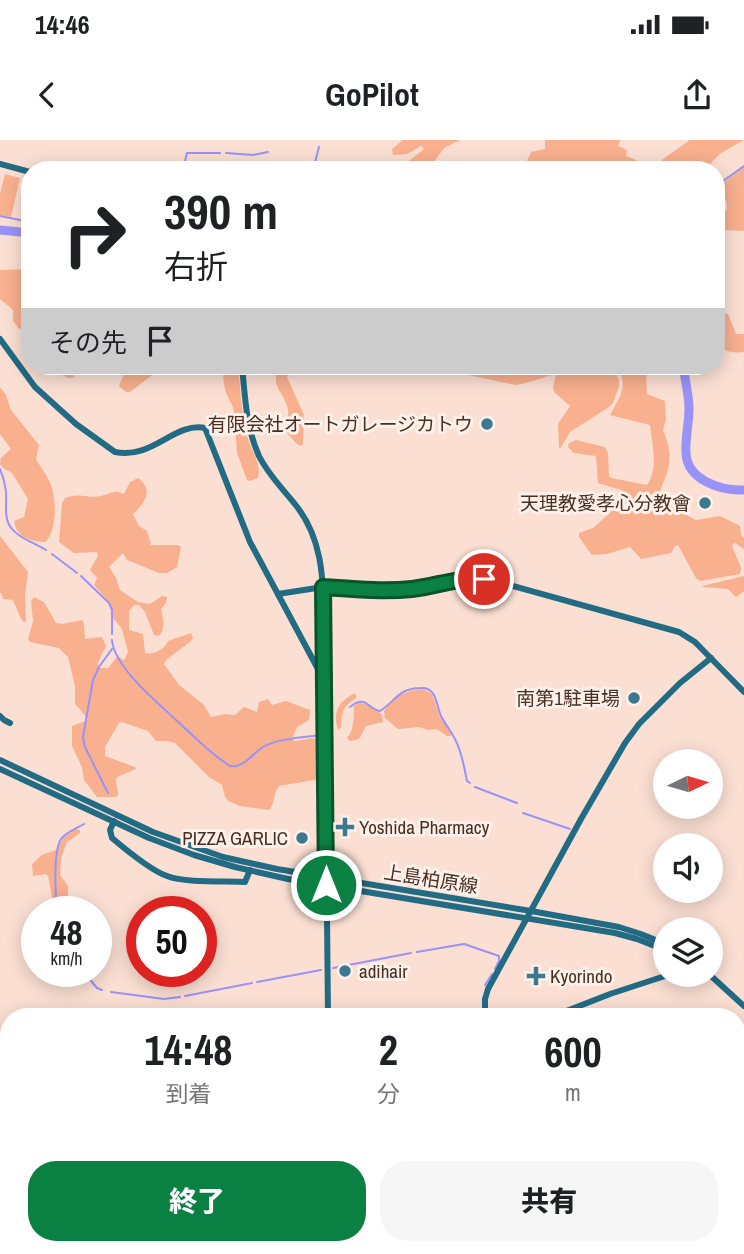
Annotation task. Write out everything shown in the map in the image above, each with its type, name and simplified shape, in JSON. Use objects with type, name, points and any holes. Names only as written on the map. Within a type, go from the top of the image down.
[{"type":"street","points":[[0,164],[21,170]]},
{"type":"street","points":[[0,339],[21,369]]},
{"type":"street","points":[[26,375],[34,387],[76,424],[115,452],[143,451],[180,432],[205,428],[250,542],[319,671],[325,674]]},
{"type":"street","points":[[243,375],[248,422],[254,445],[268,471],[310,527],[319,553],[323,587],[325,674],[328,1008]]},
{"type":"street","points":[[278,594],[323,587],[395,590],[420,588],[467,578],[495,581],[673,630],[690,638],[744,692]]},
{"type":"street","points":[[485,1008],[488,989],[627,739],[680,683],[711,658]]},
{"type":"street","points":[[0,716],[10,723]]},
{"type":"street","name":"上島柏原線","points":[[0,760],[144,828],[191,847],[326,881],[626,936],[653,946]]},
{"type":"street","name":"上島柏原線","points":[[0,769],[170,846],[250,870],[531,911],[626,929],[653,939]]},
{"type":"street","points":[[114,821],[110,830],[112,838],[157,872],[168,877],[245,882],[250,870]]},
{"type":"street","points":[[574,1008],[653,980]]},
{"type":"street","points":[[723,987],[744,1006]]},
{"type":"shaded area","points":[[403,140],[460,140],[444,148],[435,161],[409,161],[424,149],[421,146],[407,154],[393,155],[392,149]]},
{"type":"shaded area","points":[[545,140],[620,140],[618,146],[627,150],[626,156],[636,161],[527,161],[531,152],[545,149]]},
{"type":"shaded area","points":[[690,140],[744,140],[721,153],[713,161],[662,161]]},
{"type":"shaded area","points":[[744,167],[744,231],[725,231],[725,181]]},
{"type":"shaded area","points":[[5,174],[20,178],[11,217],[0,215],[0,194]]},
{"type":"shaded area","points":[[21,269],[19,329],[13,321],[13,310],[0,299],[0,270]]},
{"type":"shaded area","points":[[725,313],[728,314],[736,334],[744,334],[744,352],[725,350]]},
{"type":"shaded area","points":[[123,375],[152,375],[130,392],[119,386]]},
{"type":"shaded area","points":[[239,375],[245,426],[259,469],[258,478],[250,481],[247,480],[237,453],[231,422],[234,411],[223,377]]},
{"type":"shaded area","points":[[277,375],[288,375],[304,415],[301,446],[287,433],[288,410]]},
{"type":"shaded area","points":[[469,375],[553,375],[515,385]]},
{"type":"shaded area","points":[[556,375],[616,375],[619,380],[613,403],[570,432],[560,449],[558,424],[570,406],[554,392]]},
{"type":"shaded area","points":[[621,375],[646,375],[647,394],[665,401],[666,419],[663,430],[670,459],[660,501],[696,520],[720,516],[740,526],[744,549],[735,543],[732,546],[741,568],[740,574],[700,581],[678,545],[671,553],[641,559],[630,547],[607,554],[592,555],[579,537],[579,533],[593,528],[620,504],[623,492],[598,483],[596,456],[574,453],[568,447],[569,443],[576,440],[605,447],[611,478],[647,485],[653,471],[650,425],[610,415],[622,391]]},
{"type":"shaded area","points":[[0,387],[11,410],[39,445],[36,459],[47,477],[55,505],[54,521],[46,542],[25,538],[15,526],[14,521],[24,517],[28,499],[12,473],[0,464],[1,458],[11,449],[0,434]]},
{"type":"shaded area","points":[[138,478],[147,492],[144,501],[133,514],[139,526],[147,531],[151,545],[181,547],[177,567],[167,573],[159,573],[127,560],[123,553],[109,567],[120,590],[138,602],[150,604],[162,596],[167,597],[161,609],[163,627],[159,636],[154,635],[145,612],[139,605],[134,605],[129,611],[129,630],[143,634],[145,653],[162,649],[168,641],[191,633],[191,641],[164,664],[179,685],[204,705],[211,717],[235,715],[244,707],[257,712],[259,702],[268,699],[272,705],[286,701],[310,710],[309,720],[297,727],[292,739],[318,740],[319,777],[279,786],[269,810],[240,806],[228,801],[222,785],[209,777],[175,743],[156,741],[148,731],[122,722],[105,747],[105,756],[136,769],[117,777],[117,797],[97,797],[84,780],[82,767],[72,746],[72,726],[88,719],[75,704],[75,686],[68,657],[59,648],[30,642],[28,639],[33,621],[31,601],[34,597],[44,602],[56,623],[82,620],[85,639],[102,637],[106,646],[98,662],[99,668],[108,668],[118,656],[125,659],[128,652],[122,629],[113,618],[109,602],[94,585],[97,578],[90,570],[98,556],[97,552],[74,553],[59,542],[62,503],[65,498],[96,497],[114,492],[124,494],[130,482]]},
{"type":"shaded area","points":[[0,536],[28,572],[26,622],[22,621],[13,600],[3,599],[0,593]]},
{"type":"shaded area","points":[[744,576],[744,591],[736,597],[728,589],[702,586]]},
{"type":"shaded area","points":[[424,689],[432,694],[440,717],[451,736],[437,729],[398,729],[385,718],[384,711],[397,698],[406,692]]},
{"type":"shaded area","points":[[356,694],[356,698],[344,710],[338,730],[338,709],[343,701]]},
{"type":"shaded area","points":[[359,703],[382,714],[383,722],[366,726],[359,739],[350,741],[347,738],[354,719],[354,706]]},
{"type":"shaded area","points":[[76,829],[80,830],[80,833],[67,842],[61,858],[60,875],[68,886],[68,896],[52,896],[48,876],[33,876],[32,864],[42,855],[56,850],[64,837]]},
{"type":"waterway","points":[[315,161],[319,147]]},
{"type":"waterway","points":[[226,153],[253,155],[268,152]]},
{"type":"waterway","points":[[185,161],[187,153],[220,153]]},
{"type":"waterway","points":[[725,180],[744,166]]},
{"type":"waterway","points":[[0,216],[21,220]]},
{"type":"waterway","points":[[0,230],[21,232]]},
{"type":"waterway","points":[[684,375],[689,404],[686,453],[692,470],[716,486],[744,490]]},
{"type":"waterway","points":[[0,469],[6,488],[6,516],[9,525],[19,536],[46,550]]},
{"type":"waterway","points":[[52,554],[77,573]]},
{"type":"waterway","points":[[81,576],[109,603],[112,610],[112,634]]},
{"type":"waterway","points":[[112,640],[120,661],[138,683],[215,756],[230,766],[244,763],[269,744],[319,735]]},
{"type":"waterway","points":[[108,793],[85,747],[83,737],[93,680],[112,649]]},
{"type":"waterway","points":[[350,707],[364,702],[380,711],[407,690],[430,690],[457,744],[467,781],[470,783]]},
{"type":"waterway","points":[[475,787],[517,803]]},
{"type":"waterway","points":[[523,813],[570,829]]},
{"type":"waterway","points":[[56,896],[58,845],[66,834],[84,824]]},
{"type":"waterway","points":[[417,952],[464,944],[499,956],[495,969]]},
{"type":"waterway","points":[[333,968],[411,953]]},
{"type":"waterway","points":[[257,982],[321,970]]},
{"type":"waterway","points":[[485,985],[492,974]]},
{"type":"waterway","points":[[185,996],[252,983]]},
{"type":"waterway","points":[[96,987],[102,990]]},
{"type":"waterway","points":[[111,992],[164,999],[180,997]]},
{"type":"place","name":"有限会社オートガレージカトウ","points":[[487,424]]},
{"type":"place","name":"天理教愛孝心分教會","points":[[705,503]]},
{"type":"place","name":"南第1駐車場","points":[[634,698]]},
{"type":"place","name":"Yoshida Pharmacy","points":[[345,827]]},
{"type":"place","name":"PIZZA GARLIC","points":[[302,838]]},
{"type":"place","name":"adihair","points":[[345,971]]},
{"type":"place","name":"Kyorindo","points":[[536,976]]},
{"type":"route","points":[[326,885],[323,587],[395,590],[420,588],[467,578],[484,579]]}]
